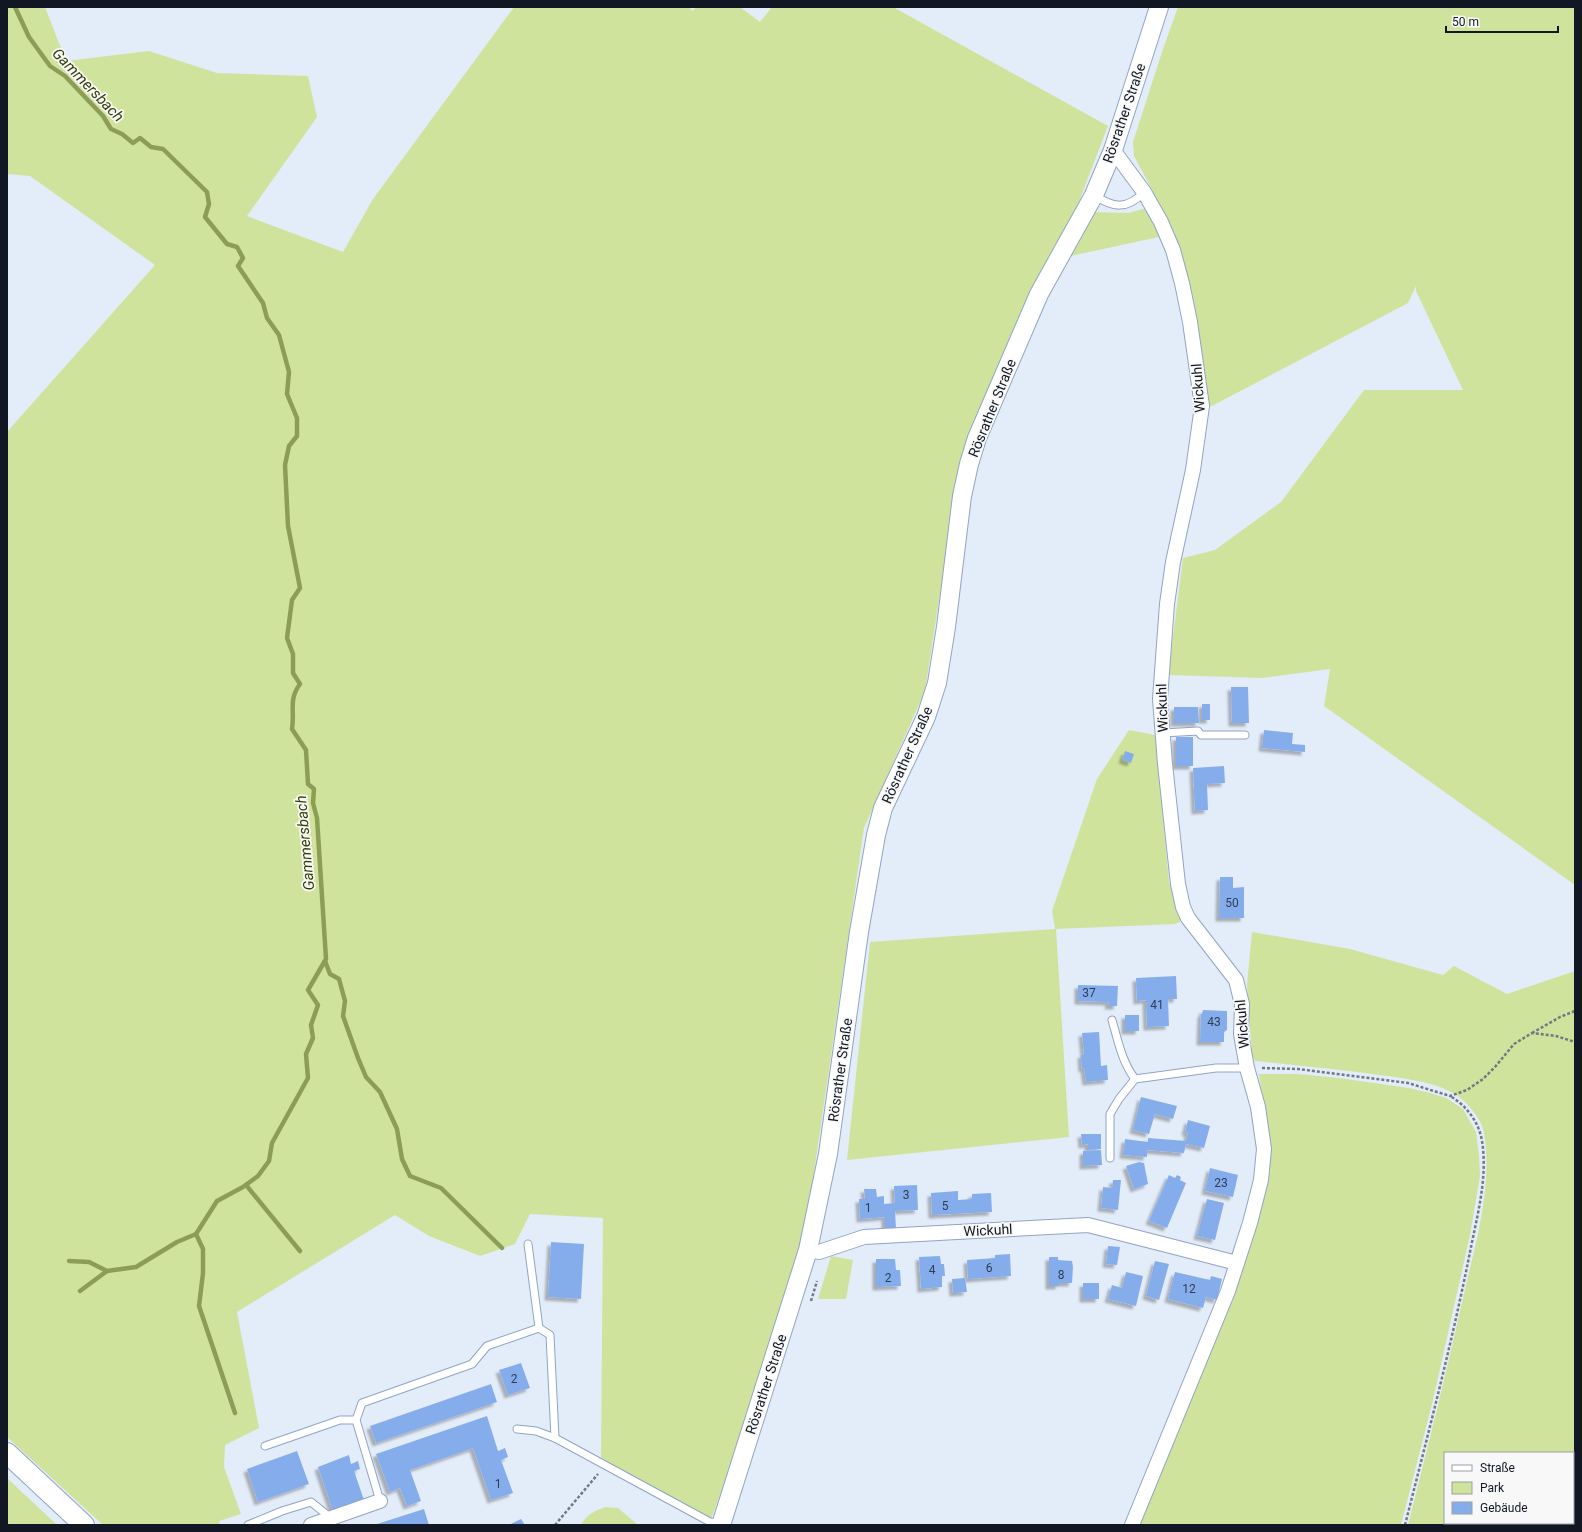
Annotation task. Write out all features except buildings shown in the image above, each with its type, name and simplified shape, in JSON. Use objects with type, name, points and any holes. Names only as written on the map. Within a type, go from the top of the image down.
[{"type":"main road","points":[[7,1453],[84,1525]]},
{"type":"street","name":"Rösrather Straße","points":[[721,1525],[808,1250],[828,1154],[846,1035],[859,932],[876,835],[883,808],[926,717],[937,683],[962,496],[969,464],[977,438],[1039,294],[1094,195],[1113,150],[1159,7]]},
{"type":"street","name":"Wickuhl","points":[[1113,150],[1144,192],[1161,222],[1173,250],[1190,322],[1202,406],[1193,470],[1173,562],[1167,604],[1160,699],[1163,733],[1177,877],[1181,900],[1188,918],[1236,980],[1242,1004],[1241,1034],[1247,1068],[1258,1107],[1264,1149],[1261,1180],[1250,1223],[1228,1291],[1132,1525]]},
{"type":"street","name":"Wickuhl","points":[[808,1250],[819,1252],[864,1237],[1088,1225],[1237,1263]]},
{"type":"street","points":[[311,1525],[380,1501]]},
{"type":"lane","points":[[1094,195],[1110,204],[1120,206],[1128,205],[1139,198],[1144,192]]},
{"type":"lane","points":[[1163,733],[1198,731],[1200,735],[1245,735]]},
{"type":"lane","points":[[1112,1020],[1121,1054],[1127,1069],[1135,1079]]},
{"type":"lane","points":[[1110,1158],[1110,1114],[1119,1099],[1135,1079],[1216,1068],[1247,1068]]},
{"type":"lane","points":[[528,1244],[539,1328],[550,1336],[555,1438]]},
{"type":"lane","points":[[380,1501],[356,1420],[362,1403],[472,1364],[488,1346],[539,1328]]},
{"type":"lane","points":[[265,1446],[340,1420],[356,1420]]},
{"type":"lane","points":[[517,1429],[536,1431],[555,1438],[710,1522],[721,1525]]},
{"type":"lane","points":[[248,1525],[282,1511],[311,1502],[331,1518]]},
{"type":"path","points":[[1450,1096],[1467,1090],[1483,1079],[1496,1067],[1514,1044],[1560,1017],[1575,1011]]},
{"type":"path","points":[[1532,1033],[1556,1036],[1575,1042]]},
{"type":"path","points":[[1247,1068],[1298,1069],[1408,1083],[1450,1096],[1465,1107],[1472,1115],[1478,1128],[1482,1140],[1483,1176],[1464,1284],[1405,1525]]},
{"type":"path","points":[[813,1294],[817,1280]]},
{"type":"path","points":[[555,1525],[606,1465]]},
{"type":"green space","points":[[7,7],[45,7],[66,61],[149,51],[217,73],[308,76],[317,117],[247,216],[343,252],[373,199],[514,7],[689,7],[692,11],[697,7],[740,7],[760,22],[772,7],[893,7],[1108,126],[1075,212],[1022,310],[964,456],[958,476],[925,691],[864,828],[809,1207],[796,1259],[746,1424],[710,1522],[621,1474],[601,1457],[603,1218],[530,1214],[515,1244],[480,1256],[429,1236],[395,1215],[237,1312],[259,1428],[225,1445],[224,1467],[241,1514],[219,1521],[220,1525],[103,1525],[7,1437],[7,432],[155,265],[30,176],[7,174]]},
{"type":"green space","points":[[1178,7],[1575,7],[1575,885],[1324,706],[1330,669],[1262,678],[1168,675],[1183,558],[1215,550],[1281,502],[1364,390],[1463,390],[1416,291],[1416,286],[1408,303],[1208,408],[1188,280],[1165,214],[1134,156],[1133,142]]},
{"type":"green space","points":[[1147,208],[1159,237],[1066,257],[1091,212],[1128,213]]},
{"type":"green space","points":[[1129,730],[1155,735],[1169,882],[1182,921],[1175,924],[1056,929],[1069,1137],[847,1160],[870,942],[1055,929],[1052,911],[1097,779]]},
{"type":"green space","points":[[1252,932],[1350,949],[1443,975],[1454,966],[1507,994],[1575,971],[1575,1525],[1408,1525],[1450,1355],[1481,1216],[1486,1175],[1486,1154],[1483,1128],[1472,1110],[1463,1100],[1453,1093],[1424,1082],[1373,1074],[1255,1061],[1252,1054],[1247,985]]},
{"type":"green space","points":[[1259,1074],[1298,1074],[1339,1078],[1409,1088],[1430,1093],[1446,1098],[1463,1109],[1476,1132],[1480,1176],[1470,1235],[1433,1400],[1401,1525],[1139,1525],[1240,1272],[1269,1149]]},
{"type":"green space","points":[[831,1256],[853,1260],[846,1299],[818,1299]]},
{"type":"green space","points":[[7,1478],[57,1525],[7,1525]]},
{"type":"green space","points":[[606,1507],[618,1508],[638,1525],[581,1525],[585,1518],[591,1513]]},
{"type":"waterway","name":"Gammersbach","points":[[15,7],[29,37],[50,66],[65,76],[103,116],[111,129],[122,134],[133,143],[140,138],[151,147],[163,149],[207,192],[209,204],[205,217],[227,244],[237,247],[243,258],[238,266],[263,303],[267,318],[279,335],[289,372],[287,394],[297,418],[297,436],[289,446],[285,465],[288,526],[300,588],[292,600],[287,638],[293,654],[293,673],[300,684],[294,695],[292,729],[306,750],[308,784],[314,789],[313,803],[317,818],[326,959],[308,990],[318,1005],[311,1025],[313,1038],[306,1054],[308,1078],[272,1143],[269,1161],[258,1176],[243,1187],[217,1201],[196,1234],[177,1242],[136,1267],[107,1271],[80,1291]]},
{"type":"waterway","points":[[325,961],[330,974],[339,979],[345,1001],[343,1016],[358,1058],[366,1077],[380,1092],[397,1129],[402,1159],[410,1176],[441,1188],[502,1248]]},
{"type":"waterway","points":[[246,1185],[300,1251]]},
{"type":"waterway","points":[[196,1234],[203,1249],[203,1273],[199,1306],[235,1413]]},
{"type":"waterway","points":[[69,1261],[89,1262],[107,1271]]}]
